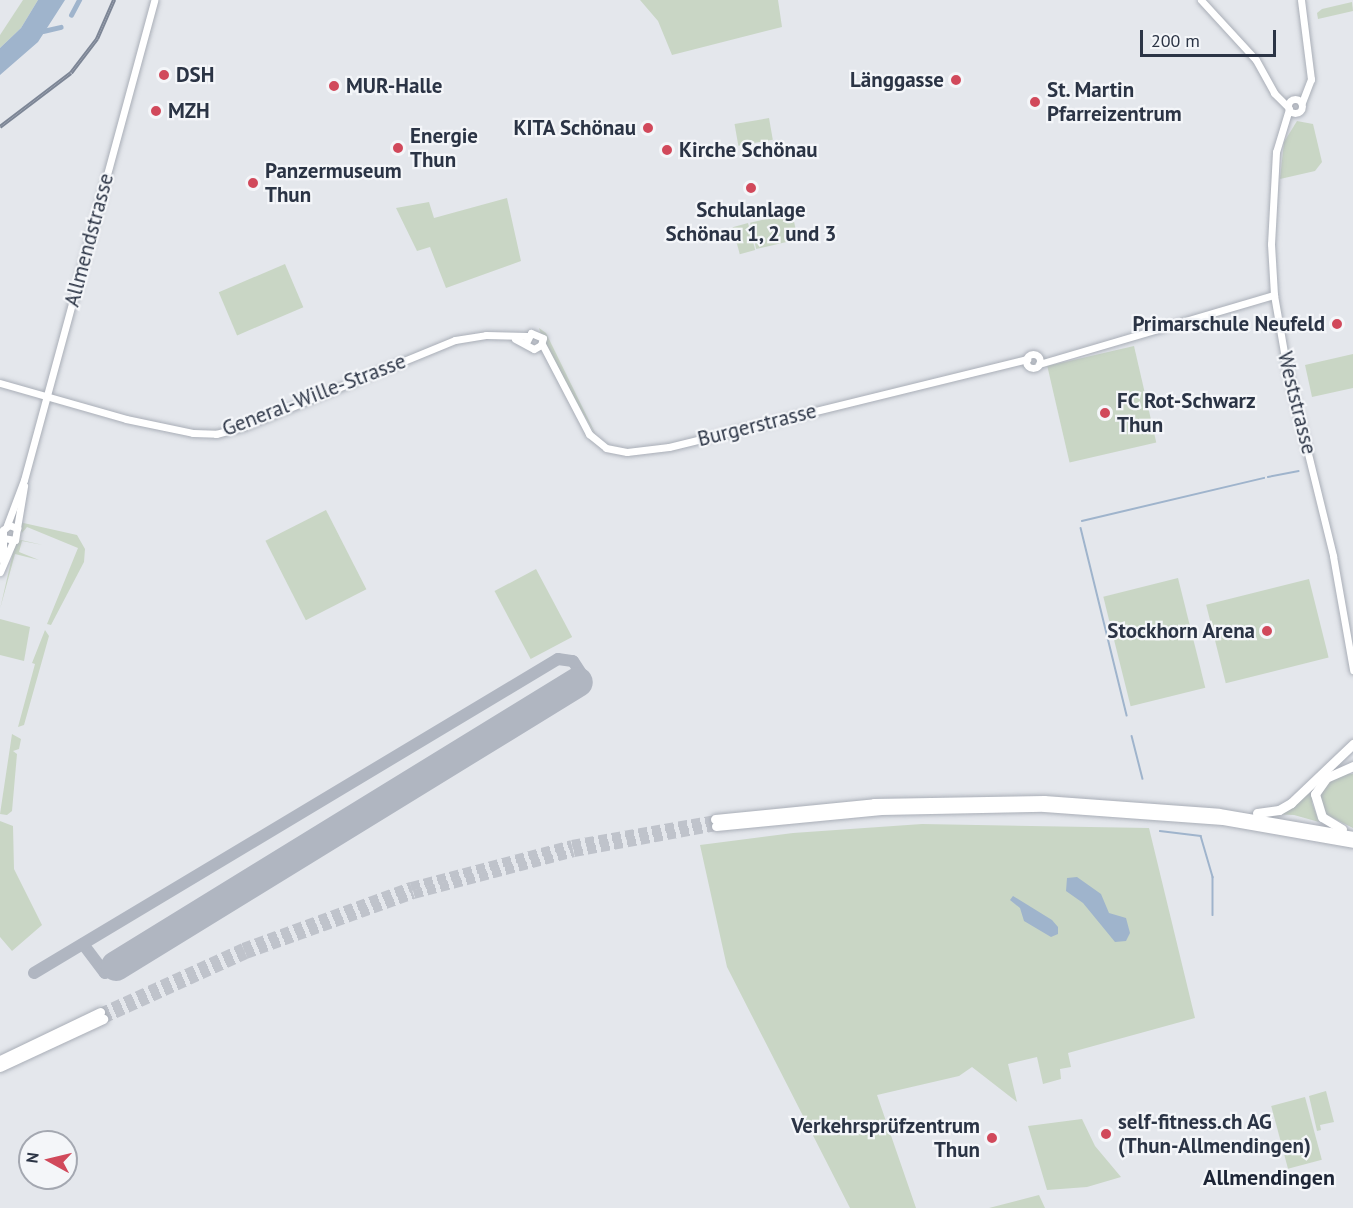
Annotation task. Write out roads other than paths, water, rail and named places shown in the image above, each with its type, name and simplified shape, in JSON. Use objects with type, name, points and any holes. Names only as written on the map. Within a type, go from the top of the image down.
[{"type":"highway","points":[[1353,744],[1318,786],[1316,806],[1325,820],[1353,834]]},
{"type":"highway","points":[[1218,813],[1272,812],[1291,803],[1302,791],[1353,758]]},
{"type":"highway","points":[[1331,771],[1353,766]]},
{"type":"highway","points":[[1331,771],[1353,773]]},
{"type":"highway","points":[[1353,834],[1218,813],[1104,803],[971,800],[850,805],[715,823],[881,810],[1044,807],[1218,819],[1353,843]]},
{"type":"highway","points":[[0,1060],[102,1016],[0,1067]]},
{"type":"main road","name":"Allmendstrasse","points":[[13,523],[154,0]]},
{"type":"main road","points":[[1201,0],[1256,60],[1274,93],[1291,110],[1309,71]]},
{"type":"main road","name":"Weststrasse","points":[[1301,0],[1310,81],[1302,103],[1302,110],[1291,110],[1280,133],[1271,234],[1274,294],[1286,364],[1331,550],[1353,670]]},
{"type":"main road","points":[[1295,99],[1302,103]]},
{"type":"main road","points":[[1039,361],[1033,354],[1027,362],[1034,368],[1039,361],[1274,294]]},
{"type":"main road","points":[[526,340],[538,333],[539,347]]},
{"type":"main road","name":"General-Wille-Strasse","points":[[0,383],[126,419],[193,433],[216,434],[243,427],[455,340],[486,335],[526,340]]},
{"type":"main road","points":[[526,340],[539,347]]},
{"type":"main road","name":"Burgerstrasse","points":[[539,347],[549,359],[591,436],[606,448],[627,452],[669,447],[1027,362]]},
{"type":"main road","points":[[0,572],[3,561],[18,535],[13,523],[2,531],[3,561]]},
{"type":"main road","points":[[4,538],[13,541]]},
{"type":"water","points":[[38,0],[65,0],[38,42],[0,75],[0,48],[21,28]]},
{"type":"water","points":[[1077,877],[1101,894],[1109,913],[1126,918],[1130,933],[1126,941],[1115,942],[1083,903],[1066,891],[1067,878]]},
{"type":"water","points":[[1013,896],[1052,920],[1058,927],[1058,934],[1051,937],[1024,921],[1020,908],[1010,900]]},
{"type":"waterway","points":[[71,15],[79,0]]},
{"type":"waterway","points":[[43,31],[61,27]]},
{"type":"waterway","points":[[1268,477],[1298,471]]},
{"type":"waterway","points":[[1082,521],[1264,478]]},
{"type":"waterway","points":[[1081,528],[1127,715]]},
{"type":"waterway","points":[[1132,736],[1143,779]]},
{"type":"waterway","points":[[1160,831],[1201,836],[1213,877],[1213,915]]},
{"type":"tunnel","points":[[100,1012],[243,947],[411,886],[572,844],[715,819]]},
{"type":"tunnel","points":[[103,1019],[246,954],[414,894],[574,852],[716,826]]},
{"type":"railway","points":[[0,127],[71,73],[97,39],[114,0]]},
{"type":"place","name":"DSH","points":[[164,75]]},
{"type":"place","name":"Länggasse","points":[[956,80]]},
{"type":"place","name":"MUR-Halle","points":[[334,86]]},
{"type":"place","name":"St. Martin Pfarreizentrum","points":[[1035,102]]},
{"type":"place","name":"MZH","points":[[156,111]]},
{"type":"place","name":"KITA Schönau","points":[[648,128]]},
{"type":"place","name":"Energie Thun","points":[[398,148]]},
{"type":"place","name":"Kirche Schönau","points":[[667,150]]},
{"type":"place","name":"Panzermuseum Thun","points":[[253,183]]},
{"type":"place","name":"Schulanlage Schönau 1, 2 und 3","points":[[751,188]]},
{"type":"place","name":"Primarschule Neufeld","points":[[1337,324]]},
{"type":"place","name":"FC Rot-Schwarz Thun","points":[[1105,413]]},
{"type":"place","name":"Stockhorn Arena","points":[[1267,631]]},
{"type":"place","name":"self-fitness.ch AG (Thun-Allmendingen)","points":[[1106,1134]]},
{"type":"place","name":"Verkehrsprüfzentrum Thun","points":[[992,1138]]},
{"type":"district","name":"Allmendingen","points":[[1269,1178]]}]
